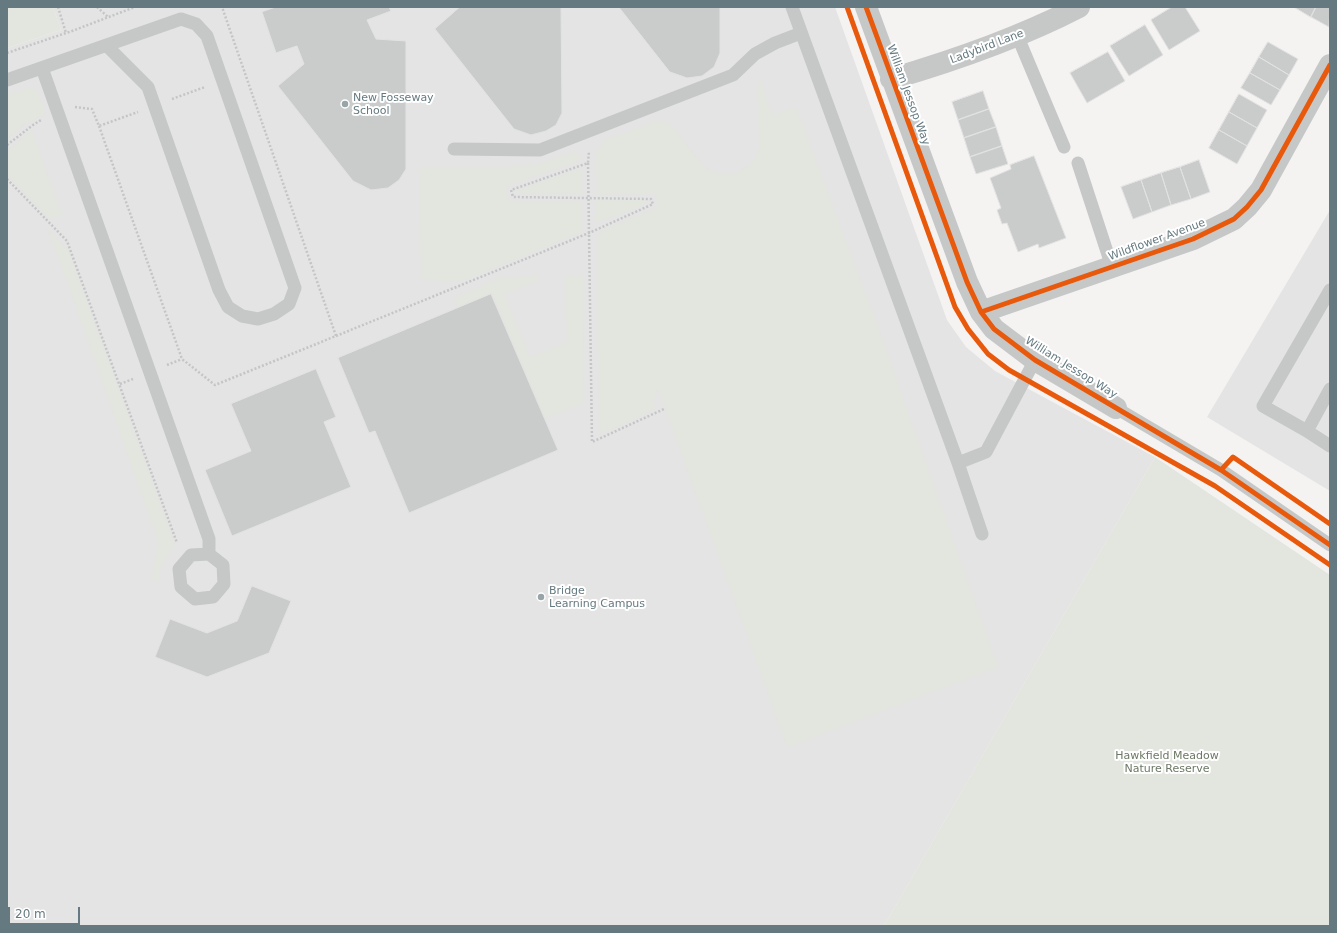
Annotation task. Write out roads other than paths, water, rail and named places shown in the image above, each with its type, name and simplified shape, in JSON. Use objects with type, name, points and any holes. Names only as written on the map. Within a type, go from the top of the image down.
[{"type":"street","name":"William Jessop Way","points":[[866,7],[891,79],[967,282],[981,312],[994,329],[1035,360],[1116,408]]},
{"type":"street","name":"Ladybird Lane","points":[[891,79],[948,62],[1053,20],[1079,7]]},
{"type":"street","name":"Wildflower Avenue","points":[[981,312],[1192,239],[1234,219],[1247,207],[1261,190],[1330,65]]},
{"type":"lane","points":[[792,7],[958,463],[982,534]]},
{"type":"lane","points":[[7,80],[181,19],[196,24],[207,36],[295,288],[289,304],[274,314],[258,319],[242,316],[228,307],[219,290],[148,87],[107,46]]},
{"type":"lane","points":[[454,149],[540,150],[733,75],[755,54],[775,43],[801,33]]},
{"type":"lane","points":[[1017,35],[1064,147]]},
{"type":"lane","points":[[42,68],[210,540],[210,554]]},
{"type":"lane","points":[[1078,164],[1112,267]]},
{"type":"lane","points":[[1330,290],[1262,406],[1330,446]]},
{"type":"lane","points":[[958,463],[986,452],[1035,360]]},
{"type":"lane","points":[[1307,432],[1330,389]]},
{"type":"lane","name":"William Jessop Way","points":[[1116,408],[1221,470],[1330,545]]},
{"type":"place","name":"New Fosseway School","points":[[345,104]]},
{"type":"place","name":"Bridge Learning Campus","points":[[541,597]]},
{"type":"park label","name":"Hawkfield Meadow Nature Reserve","points":[[1167,762]]}]
